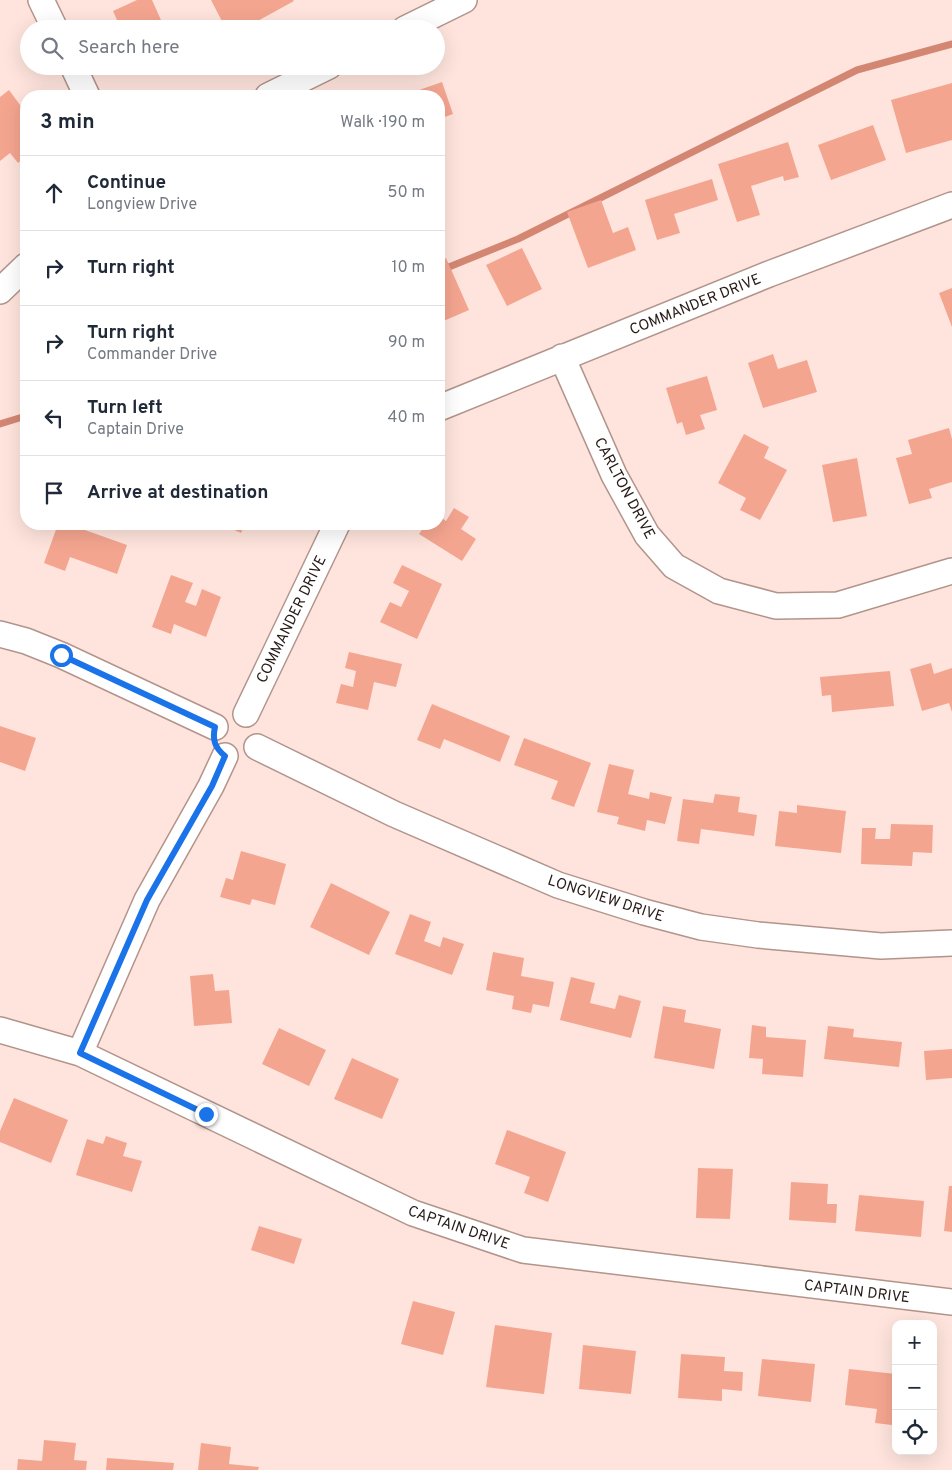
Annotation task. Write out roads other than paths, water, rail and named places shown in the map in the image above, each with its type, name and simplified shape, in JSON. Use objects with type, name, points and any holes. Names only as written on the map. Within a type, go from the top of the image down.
[{"type":"street","points":[[41,0],[51,20]]},
{"type":"street","points":[[423,20],[464,0]]},
{"type":"street","points":[[77,75],[84,90]]},
{"type":"street","points":[[280,90],[311,75]]},
{"type":"street","name":"COMMANDER DRIVE","points":[[445,406],[769,274],[952,205]]},
{"type":"street","points":[[0,291],[20,272]]},
{"type":"street","name":"CARLTON DRIVE","points":[[562,357],[614,475],[647,535],[674,566],[719,591],[776,606],[838,605],[952,571]]},
{"type":"street","name":"COMMANDER DRIVE","points":[[246,714],[334,530]]},
{"type":"street","points":[[0,634],[26,641],[61,655],[215,727]]},
{"type":"street","points":[[231,713],[246,714],[252,718],[259,732],[257,747],[252,753],[239,759],[225,756],[216,747],[213,733],[215,727],[224,716],[231,713]]},
{"type":"street","name":"LONGVIEW DRIVE","points":[[257,747],[394,814],[558,885],[635,910],[701,927],[758,935],[881,946],[952,943]]},
{"type":"street","points":[[80,1053],[147,900],[212,786],[225,756]]},
{"type":"street","name":"CAPTAIN DRIVE","points":[[0,1030],[80,1053],[413,1213],[523,1250],[952,1302]]},
{"type":"waterway","points":[[445,269],[518,239],[857,70],[952,44]]},
{"type":"waterway","points":[[0,424],[20,418]]}]
